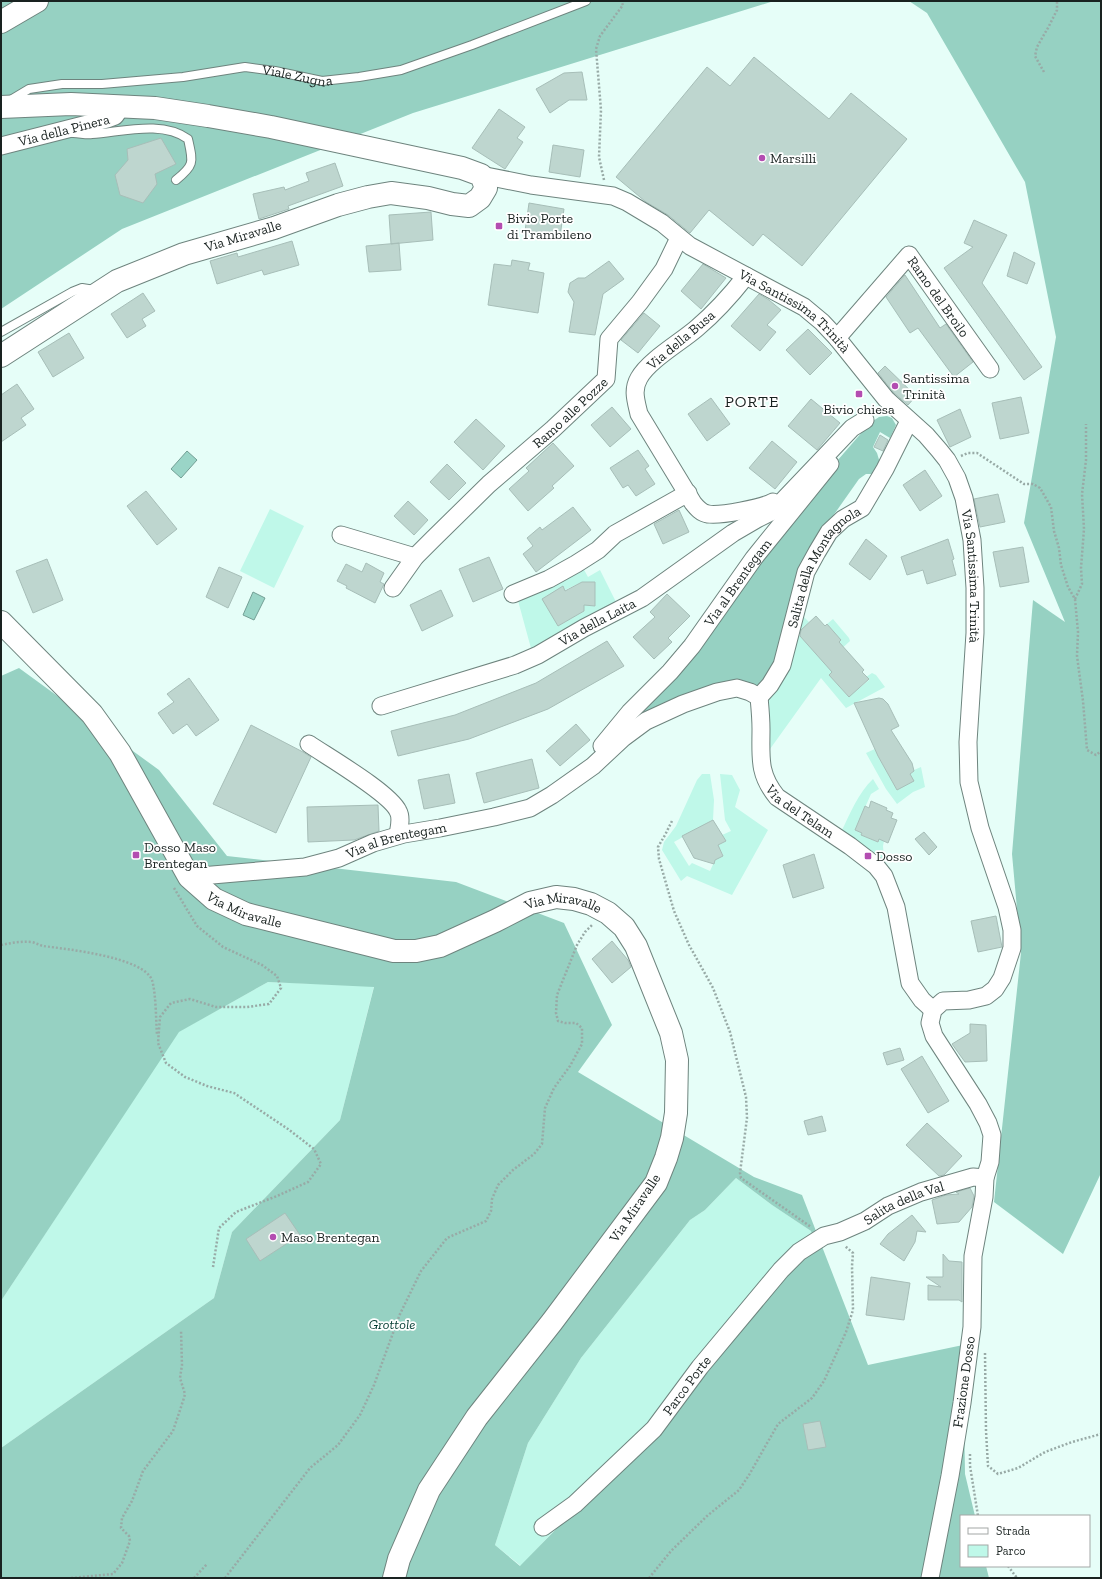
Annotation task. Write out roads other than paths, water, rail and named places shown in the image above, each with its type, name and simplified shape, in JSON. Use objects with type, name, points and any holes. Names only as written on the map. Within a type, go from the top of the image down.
[{"type":"street","points":[[1,22],[37,1]]},
{"type":"street","name":"Viale Zugna","points":[[1,106],[71,104],[155,108],[271,127],[462,168],[481,175]]},
{"type":"street","name":"Via della Pinera","points":[[1,146],[49,133],[60,132],[114,116],[122,106]]},
{"type":"street","name":"Via Santissima Trinità","points":[[481,175],[531,185],[612,196],[645,212],[690,246],[804,307],[822,322],[837,338],[886,400],[926,435],[947,460],[957,478],[964,498],[971,533],[974,564],[975,633],[968,742],[969,782],[980,828],[1007,907],[1012,930],[1012,948],[1002,978],[995,989],[986,996],[969,1000],[943,1001],[933,1010]]},
{"type":"street","name":"Via Miravalle","points":[[1,356],[117,281],[184,254],[274,228],[338,205],[391,193],[469,206],[480,198],[486,188],[481,175]]},
{"type":"street","name":"Ramo alle Pozze","points":[[393,588],[415,557],[489,484],[553,429],[606,379],[609,339],[640,302],[664,269],[679,238]]},
{"type":"street","name":"Ramo del Broilo","points":[[837,338],[909,255],[990,369]]},
{"type":"street","name":"Via della Busa","points":[[746,276],[722,306],[697,329],[649,365],[639,378],[635,389],[635,400],[639,414],[700,512],[708,514],[737,511],[768,504],[788,493]]},
{"type":"street","name":"Via al Brentegam","points":[[593,766],[598,751],[630,712],[650,694],[692,646],[754,558],[865,420],[886,400]]},
{"type":"street","points":[[788,493],[852,428],[865,420]]},
{"type":"street","name":"Salita della Montagnola","points":[[759,697],[770,685],[782,665],[806,572],[829,532],[843,519],[862,508],[885,469],[909,421]]},
{"type":"street","points":[[513,594],[576,564],[598,550],[615,534],[688,493]]},
{"type":"street","name":"Via della Laita","points":[[381,706],[515,665],[538,655],[584,628],[642,598],[732,533],[757,518],[773,511],[788,493]]},
{"type":"street","points":[[342,535],[415,557]]},
{"type":"street","name":"Via Miravalle","points":[[1,622],[92,714],[120,753],[180,881],[214,899],[246,914],[394,951],[416,951],[440,946],[495,922],[530,903],[556,897],[574,899],[591,904],[608,913],[624,927],[636,946],[671,1033],[677,1060],[673,1132],[666,1158],[656,1183],[552,1322],[476,1417],[429,1490],[399,1559],[394,1578]]},
{"type":"street","name":"Via al Brentegam","points":[[180,881],[305,867],[339,858],[373,843],[398,836],[494,817],[530,808],[552,795],[593,766],[623,738],[646,721],[683,704],[717,692],[737,688],[750,692],[759,697]]},
{"type":"street","name":"Via del Telam","points":[[759,697],[761,728],[760,757],[763,774],[770,788],[777,798],[870,861],[884,876],[896,907],[910,982],[922,1000],[933,1010]]},
{"type":"street","points":[[309,744],[388,798],[398,811],[400,822],[398,836]]},
{"type":"street","points":[[933,1010],[930,1023],[934,1036],[988,1123],[992,1135],[990,1162],[985,1182]]},
{"type":"street","name":"Salita della Val","points":[[824,1236],[840,1232],[865,1221],[888,1206],[921,1192],[973,1177],[985,1182]]},
{"type":"street","name":"Frazione Dosso","points":[[930,1578],[953,1460],[962,1403],[972,1327],[973,1256],[975,1238],[981,1216],[985,1182]]},
{"type":"street","name":"Parco Porte","points":[[543,1527],[576,1504],[654,1429],[700,1368],[781,1270],[799,1252],[824,1236]]},
{"type":"lane","name":"Viale Zugna","points":[[1,106],[28,89],[62,84],[102,84],[183,77],[245,67],[276,71],[322,81],[401,70],[472,45],[586,1]]},
{"type":"lane","name":"Via della Pinera","points":[[60,132],[91,134],[163,129],[180,133],[188,139],[192,162],[188,170],[176,180]]},
{"type":"lane","points":[[1,332],[72,292],[82,288],[102,291]]},
{"type":"place","name":"Marsilli","points":[[762,158]]},
{"type":"place","name":"Bivio Porte di Trambileno","points":[[499,226]]},
{"type":"place","name":"Santissima Trinità","points":[[895,386]]},
{"type":"place","name":"Bivio chiesa","points":[[859,394]]},
{"type":"place","name":"Dosso Maso Brentegan","points":[[136,855]]},
{"type":"place","name":"Dosso","points":[[868,856]]},
{"type":"place","name":"Maso Brentegan","points":[[273,1237]]},
{"type":"district","name":"PORTE","points":[[752,401]]},
{"type":"park label","name":"Grottole","points":[[392,1324]]}]
